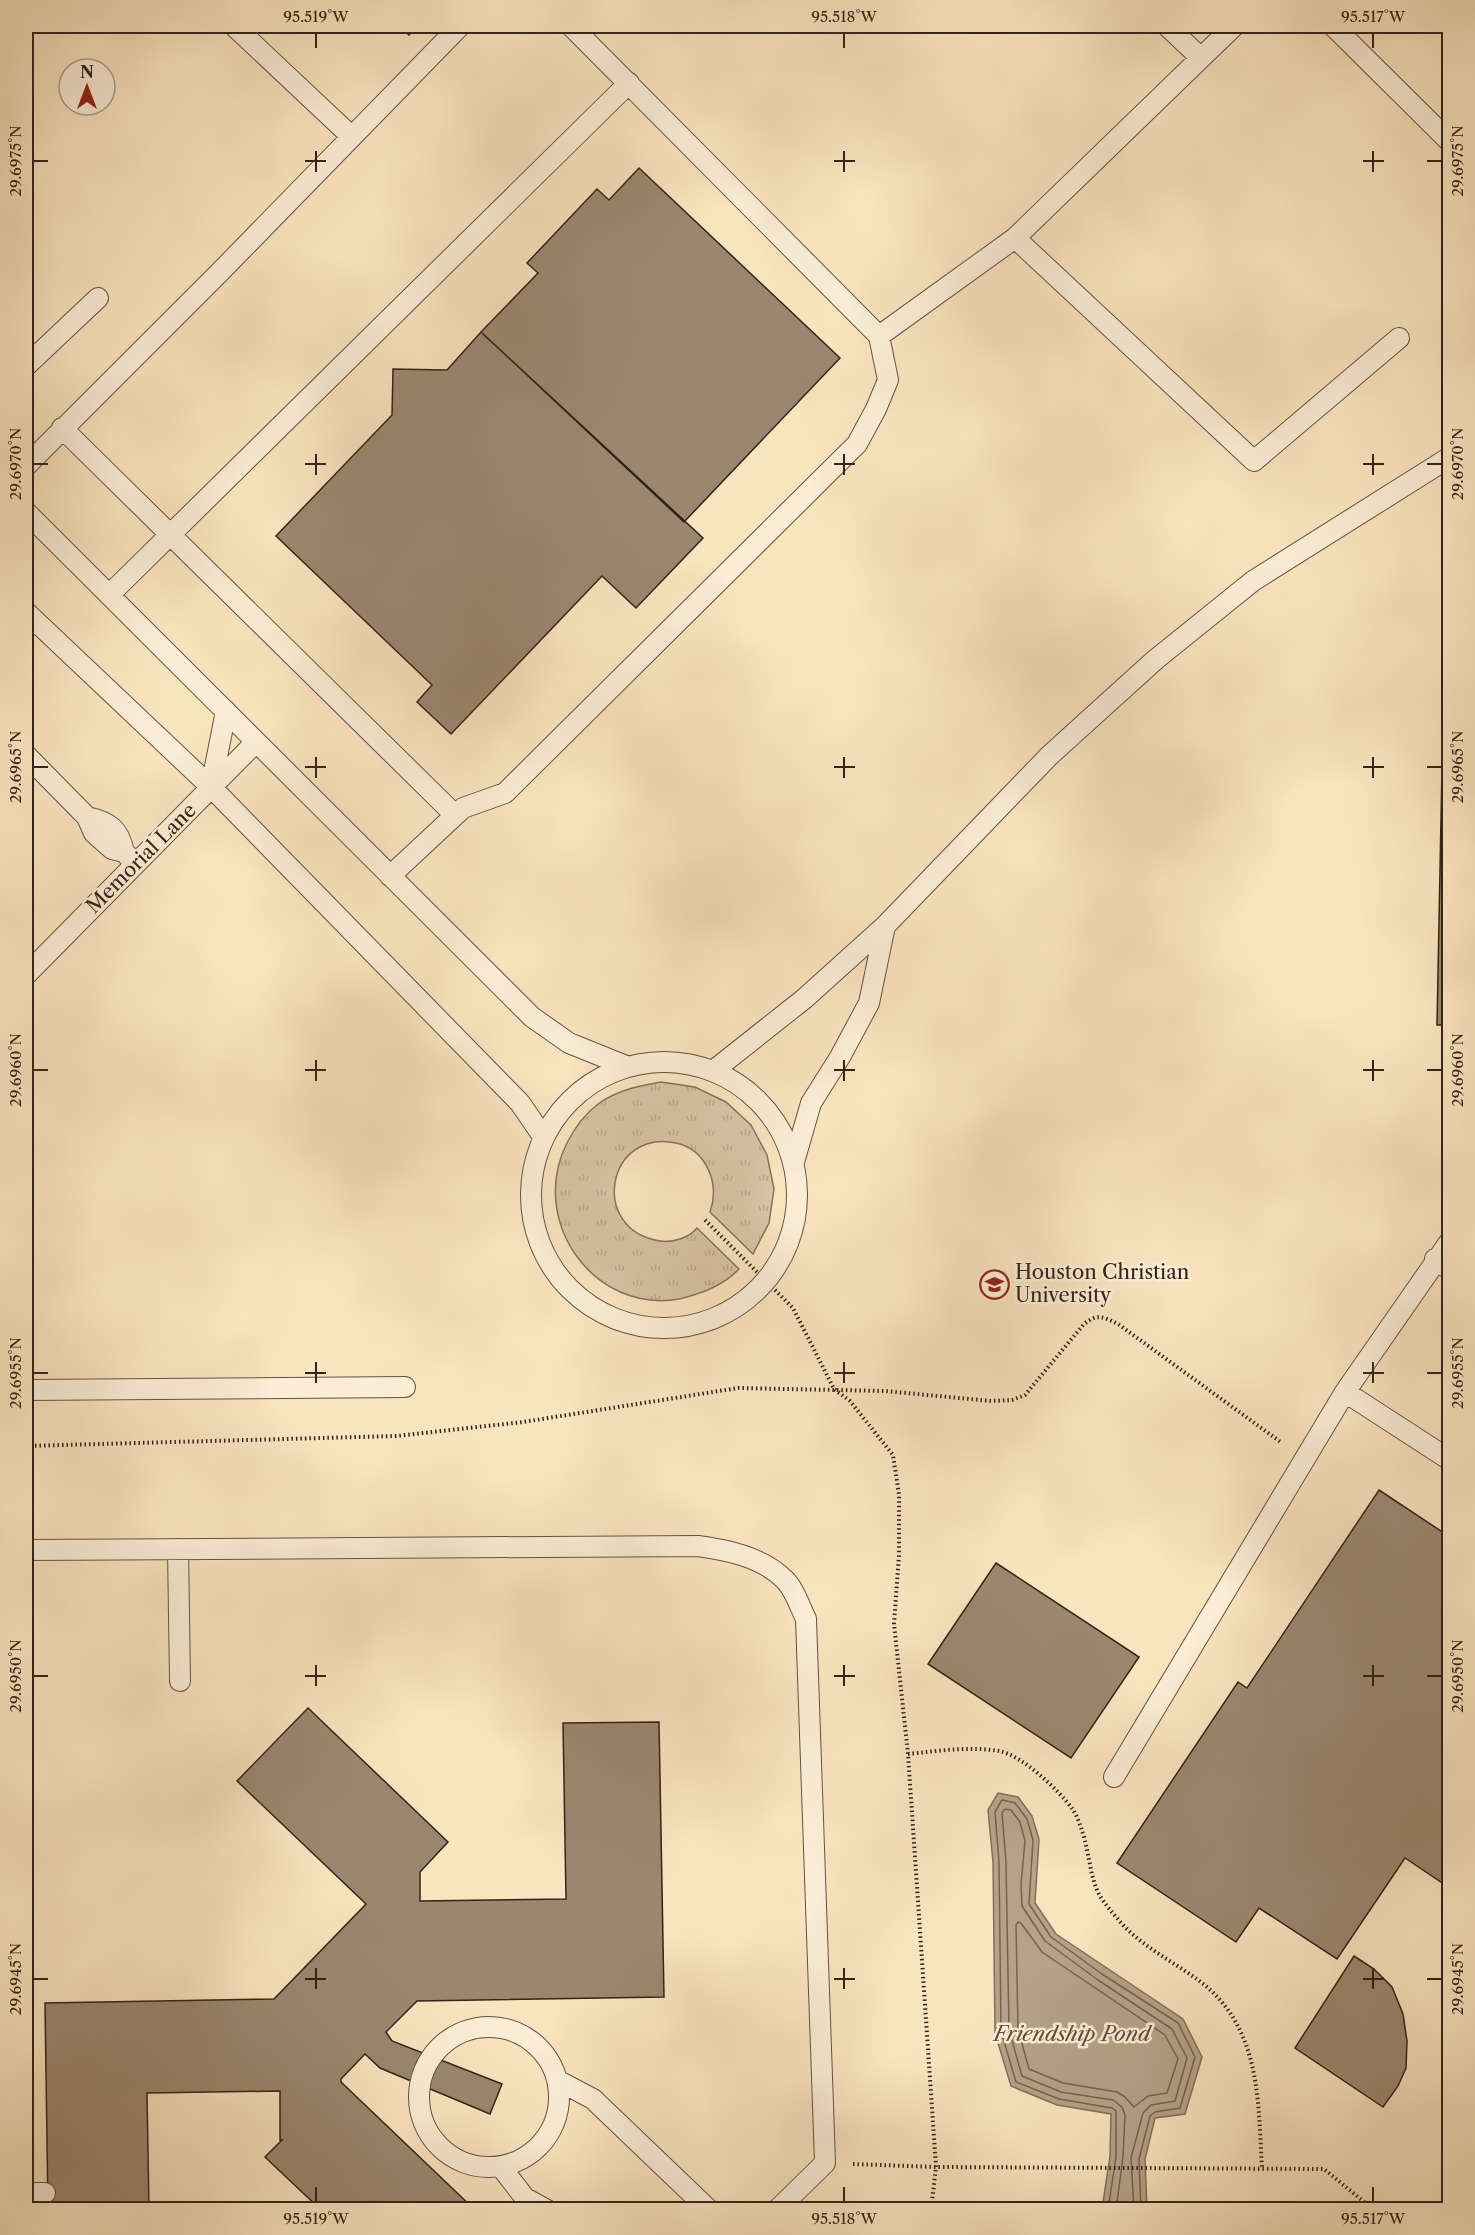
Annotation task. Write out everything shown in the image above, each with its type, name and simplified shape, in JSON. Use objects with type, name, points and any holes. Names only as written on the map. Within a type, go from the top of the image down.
[{"type":"lane","points":[[234,26],[352,137]]},
{"type":"lane","points":[[26,466],[460,26]]},
{"type":"lane","points":[[390,876],[463,808],[505,793],[857,444],[876,409],[888,380],[879,336],[571,26]]},
{"type":"lane","points":[[1167,26],[1201,58]]},
{"type":"lane","points":[[879,336],[1015,238],[1234,26]]},
{"type":"lane","points":[[1333,26],[1449,142]]},
{"type":"lane","points":[[109,594],[172,535],[629,83]]},
{"type":"lane","points":[[1015,238],[1254,461],[1399,338]]},
{"type":"lane","points":[[26,366],[98,298]]},
{"type":"lane","points":[[62,428],[455,815]]},
{"type":"lane","points":[[713,1071],[804,999],[885,926],[1049,756],[1155,660],[1253,581],[1449,457]]},
{"type":"lane","points":[[26,512],[532,1017],[569,1043],[626,1066]]},
{"type":"lane","points":[[26,612],[211,787],[520,1103],[544,1138]]},
{"type":"lane","points":[[211,787],[226,711]]},
{"type":"lane","name":"Memorial Lane","points":[[26,975],[129,858],[211,787],[256,742]]},
{"type":"lane","points":[[26,755],[87,817],[102,820],[120,836],[129,858]]},
{"type":"lane","points":[[794,1162],[811,1103],[840,1057],[869,1003],[885,926]]},
{"type":"lane","points":[[672,1062],[713,1071],[749,1092],[777,1123],[794,1162],[797,1204],[788,1245],[766,1281],[734,1308],[695,1324],[654,1328],[609,1317],[570,1291],[542,1253],[530,1209],[533,1163],[552,1120],[584,1087],[626,1066],[672,1062]]},
{"type":"lane","points":[[1114,1777],[1345,1392],[1442,1265],[1449,1241]]},
{"type":"lane","points":[[26,1390],[405,1388]]},
{"type":"lane","points":[[1345,1392],[1449,1460]]},
{"type":"lane","points":[[26,1550],[698,1546],[729,1550],[760,1563],[785,1579],[806,1620],[825,2163],[777,2210]]},
{"type":"lane","points":[[178,1549],[180,1681]]},
{"type":"lane","points":[[488,2026],[511,2030],[532,2042],[548,2059],[557,2080],[559,2103],[554,2125],[541,2145],[523,2159],[501,2166],[478,2167],[456,2160],[438,2146],[424,2128],[418,2106],[419,2082],[428,2060],[444,2042],[465,2031],[488,2026]]},
{"type":"lane","points":[[557,2080],[593,2099],[709,2210]]},
{"type":"lane","points":[[501,2166],[525,2204],[547,2210]]},
{"type":"path","points":[[705,1220],[793,1308],[834,1389],[850,1401],[893,1455],[899,1495],[899,1555],[894,1624],[908,1754],[936,2167],[931,2210]]},
{"type":"path","points":[[26,1446],[396,1436],[523,1422],[738,1388],[885,1390],[992,1401],[1012,1400],[1025,1395],[1083,1324],[1092,1317],[1104,1317],[1118,1324],[1304,1459]]},
{"type":"path","points":[[908,1754],[972,1749],[1002,1752],[1030,1767],[1054,1787],[1074,1811],[1099,1895],[1118,1921],[1155,1952],[1207,1987],[1229,2012],[1245,2039],[1257,2084],[1262,2168]]},
{"type":"path","points":[[825,2163],[936,2167],[1324,2169],[1374,2210]]},
{"type":"green space","points":[[661,1082],[695,1087],[726,1102],[751,1125],[767,1155],[774,1189],[769,1223],[753,1254],[710,1212],[713,1201],[712,1180],[703,1161],[696,1153],[676,1143],[653,1142],[634,1150],[622,1165],[615,1182],[615,1201],[622,1219],[637,1233],[660,1241],[680,1239],[690,1235],[697,1228],[739,1269],[719,1285],[695,1295],[679,1299],[648,1300],[620,1292],[595,1277],[576,1256],[563,1230],[556,1202],[557,1172],[567,1143],[580,1122],[593,1108],[620,1092]]},
{"type":"water","name":"Friendship Pond","points":[[998,1793],[1018,1797],[1032,1816],[1039,1839],[1035,1903],[1056,1934],[1183,2019],[1202,2057],[1185,2114],[1155,2118],[1145,2159],[1147,2209],[1102,2209],[1110,2156],[1111,2114],[1057,2105],[1011,2086],[995,2033],[993,1862],[988,1810]]},
{"type":"building","points":[[398,26],[418,26],[409,35]]},
{"type":"building","points":[[639,168],[840,358],[684,522],[481,332],[538,273],[527,263],[597,189],[609,200]]},
{"type":"building","points":[[26,303],[32,310],[26,316]]},
{"type":"building","points":[[481,332],[703,538],[636,608],[602,576],[451,734],[417,702],[432,685],[276,536],[392,415],[393,369],[447,370]]},
{"type":"building","points":[[1443,716],[1450,716],[1450,1025],[1437,1025]]},
{"type":"building","points":[[1379,1490],[1450,1537],[1450,1888],[1405,1858],[1337,1959],[1259,1908],[1236,1942],[1117,1863],[1238,1682],[1247,1688]]},
{"type":"building","points":[[996,1563],[1139,1657],[1071,1758],[928,1664]]},
{"type":"building","points":[[308,1708],[448,1842],[420,1872],[420,1901],[566,1899],[563,1723],[659,1722],[664,1997],[417,2001],[386,2032],[392,2041],[502,2084],[490,2114],[380,2068],[365,2054],[341,2079],[341,2082],[475,2210],[321,2210],[265,2157],[282,2140],[280,2140],[280,2091],[147,2093],[149,2210],[48,2210],[45,2003],[274,1999],[366,1904],[237,1781]]},
{"type":"building","points":[[1354,1956],[1374,1969],[1392,1987],[1403,2014],[1407,2041],[1406,2068],[1398,2086],[1383,2107],[1295,2048]]},
{"type":"place","name":"Houston Christian University","points":[[994,1284]]}]
